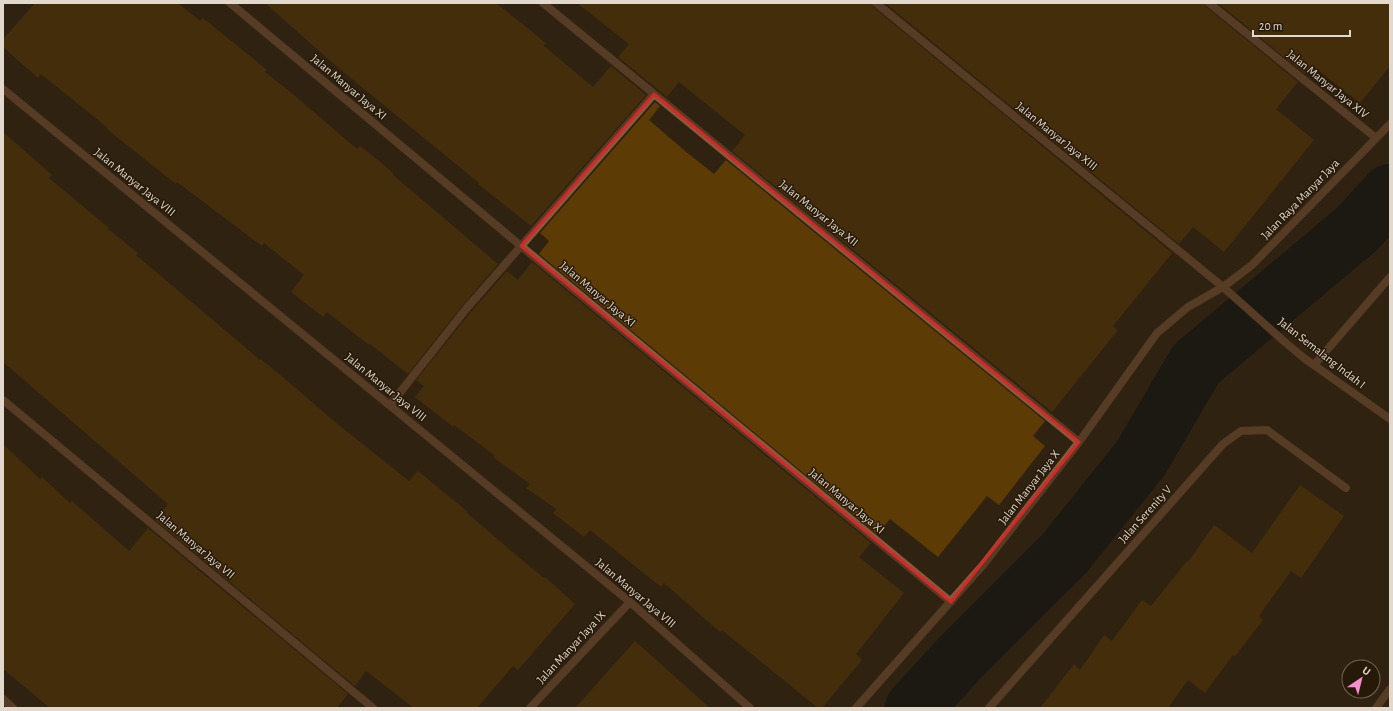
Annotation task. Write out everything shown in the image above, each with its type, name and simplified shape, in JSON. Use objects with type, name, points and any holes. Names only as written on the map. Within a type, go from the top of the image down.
[{"type":"street","name":"Jalan Manyar Jaya XI","points":[[230,3],[951,602]]},
{"type":"street","name":"Jalan Manyar Jaya XII","points":[[543,3],[1079,442]]},
{"type":"street","name":"Jalan Manyar Jaya XIII","points":[[876,3],[1223,287]]},
{"type":"street","name":"Jalan Manyar Jaya XIV","points":[[1209,3],[1376,138]]},
{"type":"street","name":"Jalan Manyar Jaya VIII","points":[[3,89],[630,602],[750,708]]},
{"type":"street","points":[[390,405],[466,309],[654,94]]},
{"type":"street","name":"Jalan Raya Manyar Jaya","points":[[1223,287],[1252,265],[1390,124]]},
{"type":"street","points":[[1314,365],[1390,277]]},
{"type":"street","name":"Jalan Semalang Indah I","points":[[1223,287],[1286,343],[1314,365],[1390,419]]},
{"type":"street","name":"Jalan Manyar Jaya X","points":[[856,708],[983,565],[1079,442],[1157,333],[1188,307],[1223,287]]},
{"type":"street","name":"Jalan Manyar Jaya VII","points":[[3,400],[373,708]]},
{"type":"street","name":"Jalan Serenity V","points":[[989,708],[1223,444],[1242,431],[1267,430],[1346,488]]},
{"type":"street","name":"Jalan Manyar Jaya IX","points":[[530,708],[630,602]]},
{"type":"street","points":[[1376,708],[1390,689]]},
{"type":"street","points":[[3,700],[13,708]]},
{"type":"highlighted area","points":[[654,94],[1079,442],[951,602],[521,246]]},
{"type":"building","points":[[35,3],[178,3],[200,21],[203,18],[267,70],[265,72],[357,149],[360,146],[379,161],[394,174],[393,175],[498,264],[462,306],[408,374],[327,312],[323,317],[291,292],[304,275],[264,243],[262,246],[177,182],[176,184],[41,74],[38,78],[3,47],[3,39]]},
{"type":"building","points":[[265,3],[496,3],[546,43],[544,46],[593,87],[611,66],[646,95],[531,226],[336,66]]},
{"type":"building","points":[[577,3],[871,3],[873,7],[1172,253],[1113,326],[1118,330],[1052,412],[732,151],[745,135],[679,82],[667,97],[618,57],[629,44]]},
{"type":"building","points":[[885,3],[1204,3],[1206,7],[1298,82],[1276,109],[1314,140],[1224,252],[1193,227],[1179,244]]},
{"type":"building","points":[[1218,3],[1390,3],[1390,66],[1360,103],[1312,65],[1305,74]]},
{"type":"building","points":[[655,102],[660,106],[649,120],[685,151],[714,174],[726,160],[1045,421],[1033,436],[1045,446],[999,505],[987,496],[938,557],[890,519],[877,534],[539,254],[549,241],[540,233]]},
{"type":"building","points":[[3,132],[52,175],[49,178],[138,253],[136,255],[335,422],[409,481],[418,471],[468,512],[467,513],[523,561],[544,578],[545,577],[575,604],[518,670],[513,666],[477,708],[414,708],[366,671],[355,686],[155,520],[168,504],[3,362]]},
{"type":"building","points":[[532,262],[871,543],[859,557],[904,593],[856,654],[862,660],[822,708],[818,708],[722,630],[720,632],[664,583],[661,587],[590,530],[584,537],[553,513],[556,509],[526,488],[530,484],[493,457],[494,455],[454,425],[453,427],[415,397],[424,386],[416,380],[470,313],[507,271],[518,280]]},
{"type":"building","points":[[3,444],[40,479],[42,477],[70,503],[72,501],[129,551],[148,528],[348,694],[337,708],[50,708],[3,669]]},
{"type":"building","points":[[1300,485],[1344,516],[1301,578],[1291,571],[1259,616],[1263,620],[1235,656],[1233,655],[1205,693],[1188,680],[1168,708],[1040,708],[1074,664],[1080,670],[1104,635],[1112,641],[1142,600],[1151,606],[1187,561],[1188,562],[1214,525],[1252,553]]},
{"type":"building","points":[[635,641],[710,708],[575,708]]},
{"type":"waterway","points":[[914,708],[959,659],[1064,554],[1141,458],[1196,364],[1357,229],[1390,193]]}]
